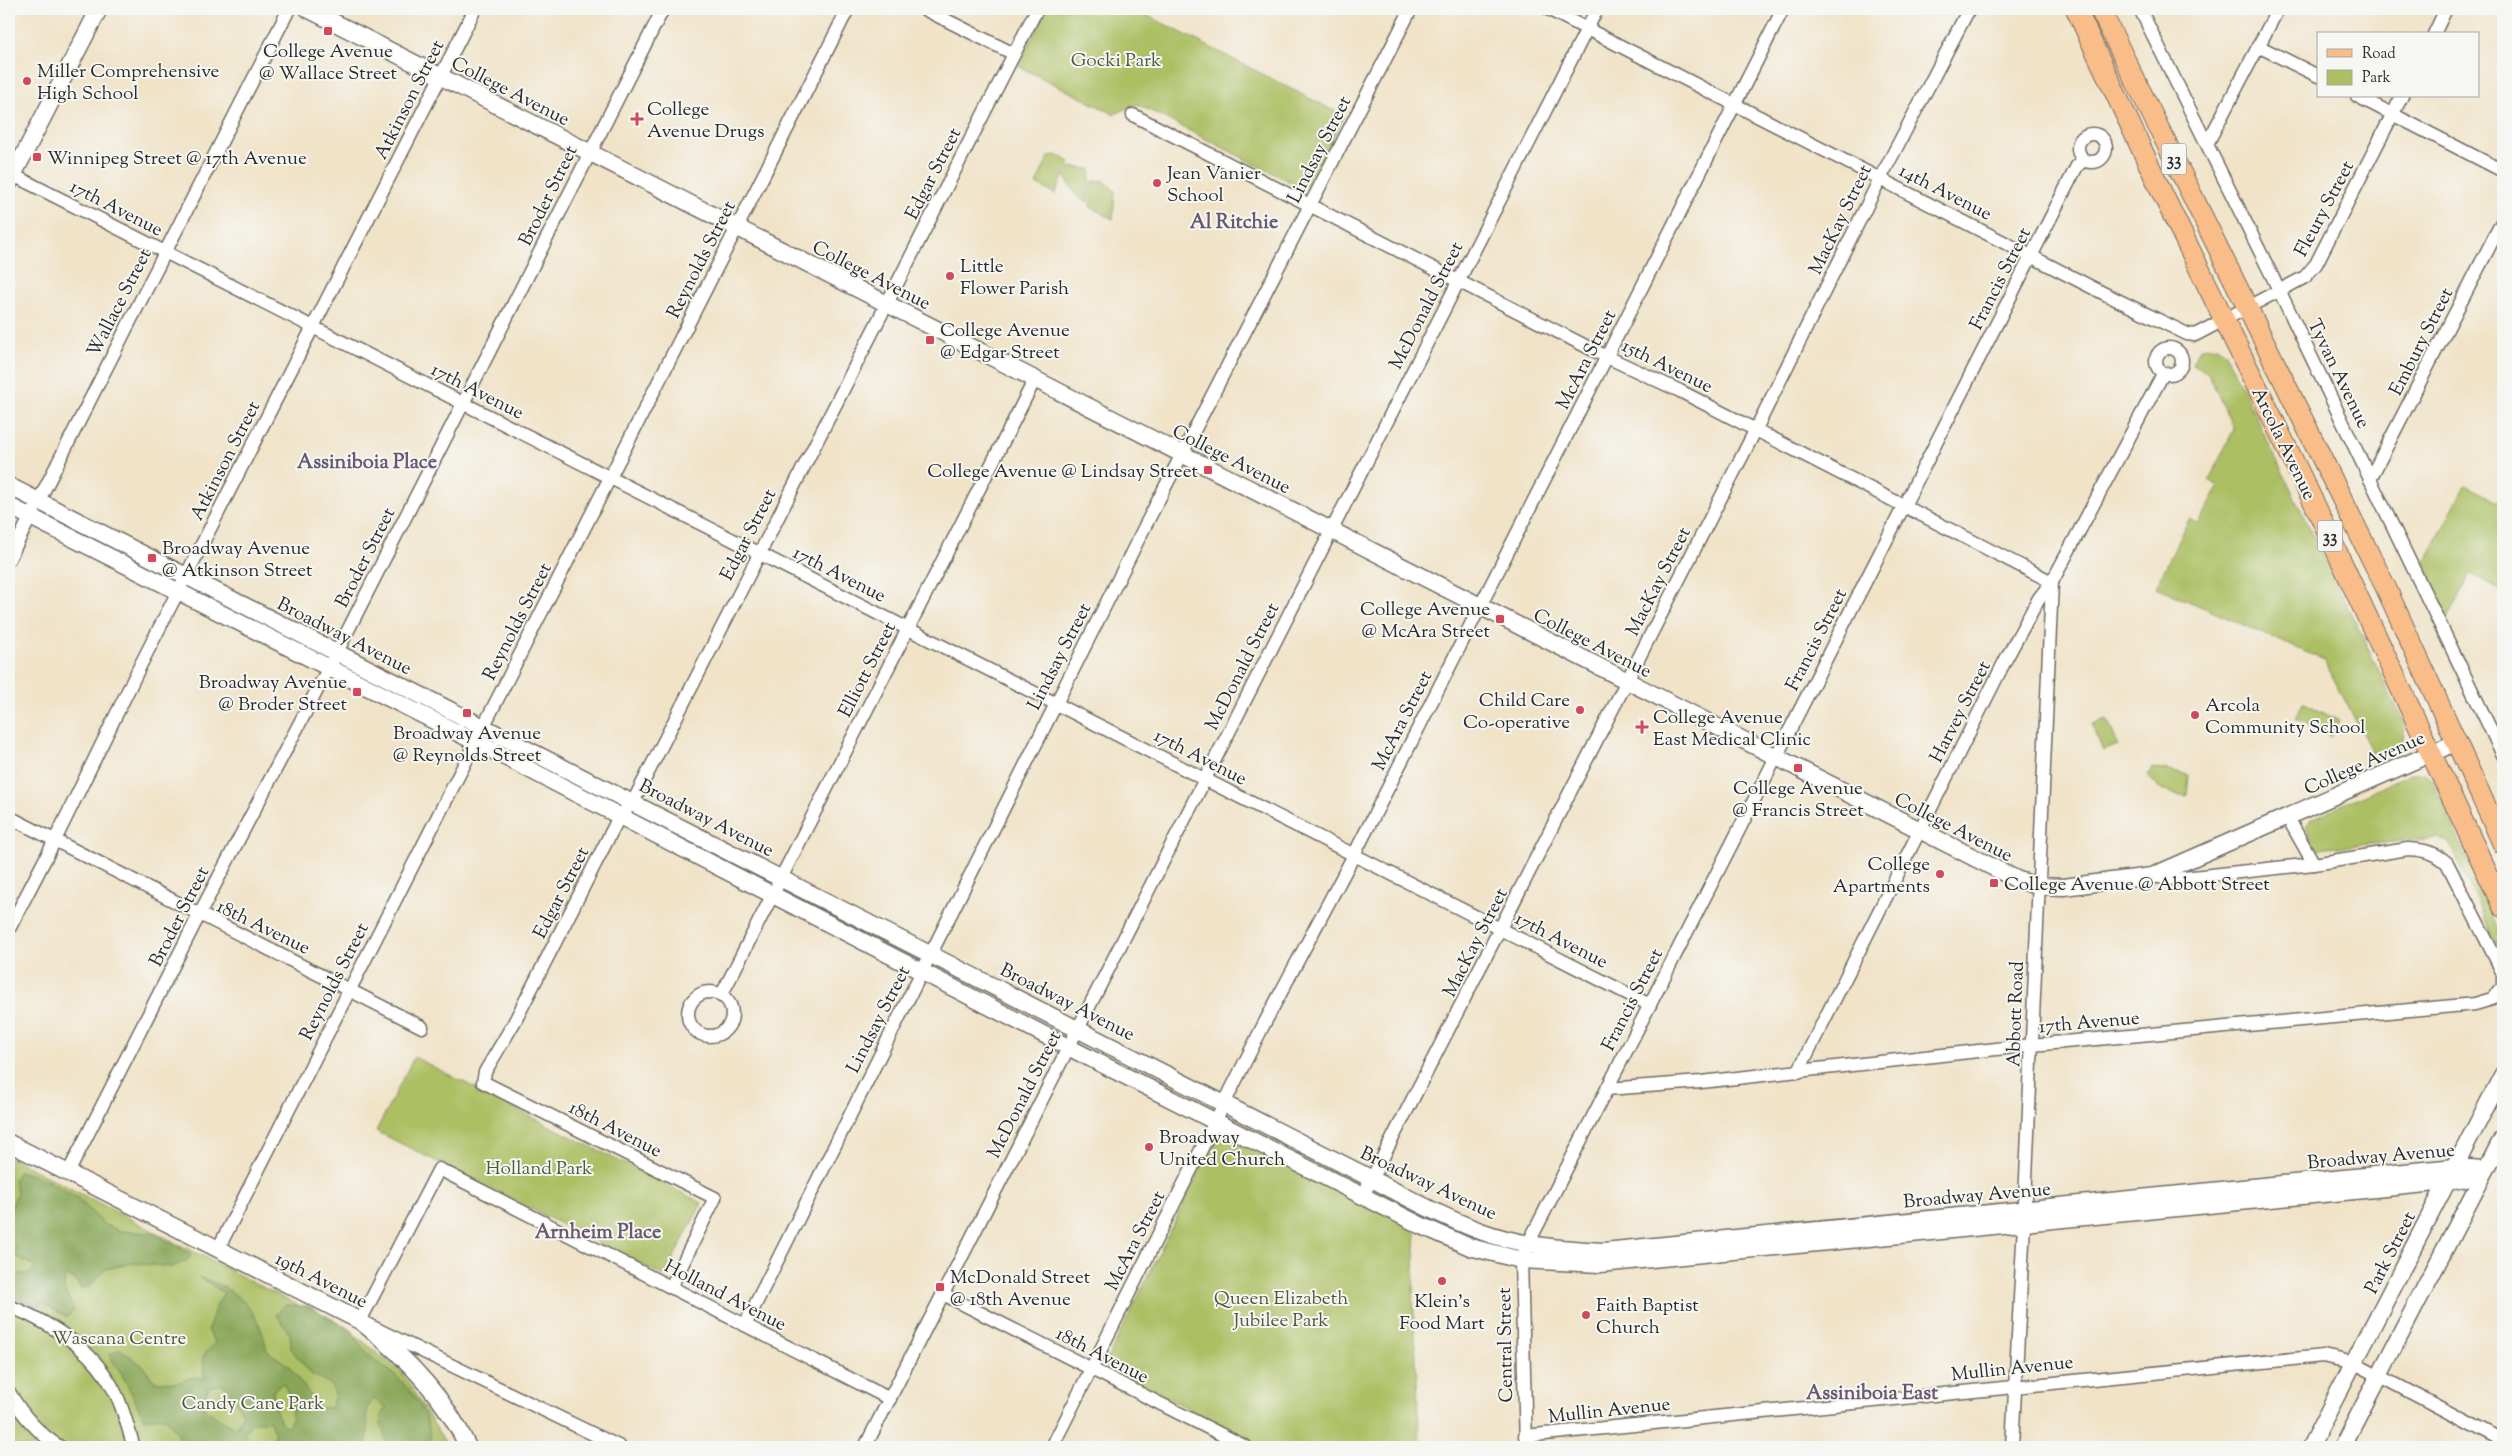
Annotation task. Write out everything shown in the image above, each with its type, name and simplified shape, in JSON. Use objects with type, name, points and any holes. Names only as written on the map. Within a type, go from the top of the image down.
[{"type":"main road","name":"Arcola Avenue","points":[[2076,9],[2165,200],[2225,319],[2432,753],[2503,907]]},
{"type":"main road","name":"Arcola Avenue","points":[[2100,9],[2247,309],[2311,434],[2457,742],[2503,844]]},
{"type":"street","name":"Wallace Street","points":[[9,559],[289,9]]},
{"type":"street","name":"College Avenue","points":[[308,9],[2016,879],[2037,886],[2063,887],[2152,876],[2174,878],[2314,864],[2408,850],[2422,850],[2437,854],[2447,863],[2478,926]]},
{"type":"street","name":"Atkinson Street","points":[[9,929],[178,591],[475,9]]},
{"type":"street","name":"Broder Street","points":[[68,1173],[199,915],[337,652],[663,9]]},
{"type":"street","name":"Reynolds Street","points":[[218,1249],[848,9]]},
{"type":"street","points":[[924,9],[1014,54]]},
{"type":"street","name":"Edgar Street","points":[[485,1072],[515,1021],[619,817],[633,802],[885,303],[1037,9]]},
{"type":"street","name":"Lindsay Street","points":[[744,1325],[1055,704],[1412,9]]},
{"type":"street","name":"14th Avenue","points":[[1548,9],[2187,334],[2195,335],[2247,309]]},
{"type":"street","name":"McDonald Street","points":[[865,1447],[1597,9]]},
{"type":"street","name":"McAra Street","points":[[1052,1447],[1224,1103],[1354,855],[1783,9]]},
{"type":"street","name":"MacKay Street","points":[[1363,1196],[1502,930],[1626,681],[1755,432],[1880,178],[1969,9]]},
{"type":"street","name":"Tyvan Avenue","points":[[2140,9],[2280,292],[2503,755]]},
{"type":"street","points":[[2207,144],[2278,9]]},
{"type":"street","points":[[2435,32],[2446,9]]},
{"type":"street","points":[[11,179],[97,10]]},
{"type":"street","points":[[2258,46],[2317,76]]},
{"type":"street","points":[[2361,98],[2503,171]]},
{"type":"street","name":"Fleury Street","points":[[2247,309],[2305,277],[2316,264],[2401,98]]},
{"type":"street","name":"15th Avenue","points":[[1133,115],[1607,357],[1680,391],[1755,432],[2052,582]]},
{"type":"street","name":"Francis Street","points":[[1528,1244],[2077,166],[2084,160]]},
{"type":"street","name":"17th Avenue","points":[[11,179],[164,252],[313,327],[1650,1005]]},
{"type":"street","name":"Embury Street","points":[[2370,479],[2503,220]]},
{"type":"street","name":"Harvey Street","points":[[1798,1072],[2006,659],[2039,598],[2052,582],[2163,374]]},
{"type":"street","name":"Elliott Street","points":[[721,996],[1035,379]]},
{"type":"street","name":"Broadway Avenue","points":[[9,486],[337,652],[619,817],[1420,1225],[1470,1247],[1521,1260],[1600,1264],[2455,1167],[2486,1170]]},
{"type":"street","name":"Broadway Avenue","points":[[9,506],[328,668],[633,802],[1443,1215],[1484,1232],[1528,1244],[1604,1251],[2447,1182],[2465,1179],[2486,1170]]},
{"type":"street","name":"Abbott Road","points":[[2012,1447],[2025,1217],[2037,886],[2052,582]]},
{"type":"street","name":"College Avenue","points":[[2152,876],[2288,818],[2457,742]]},
{"type":"street","name":"18th Avenue","points":[[9,817],[422,1027]]},
{"type":"street","points":[[2288,818],[2314,864]]},
{"type":"street","name":"17th Avenue","points":[[1607,1089],[1798,1072],[2032,1045],[2475,1004],[2492,999],[2503,987],[2503,974],[2478,926]]},
{"type":"street","name":"18th Avenue","points":[[485,1072],[483,1082],[714,1198],[671,1287]]},
{"type":"street","name":"Park Street","points":[[2310,1447],[2503,1074]]},
{"type":"street","points":[[2342,1447],[2503,1137]]},
{"type":"street","name":"19th Avenue","points":[[9,1143],[360,1320],[620,1447]]},
{"type":"street","name":"Holland Avenue","points":[[360,1320],[439,1169],[890,1399]]},
{"type":"street","name":"Central Street","points":[[1526,1442],[1521,1260],[1528,1244]]},
{"type":"street","name":"18th Avenue","points":[[943,1294],[1242,1446]]},
{"type":"street","points":[[9,1306],[41,1320],[70,1338],[100,1369],[116,1392],[134,1447]]},
{"type":"street","points":[[360,1320],[403,1357],[424,1379],[453,1419],[468,1447]]},
{"type":"street","name":"Mullin Avenue","points":[[1526,1442],[2014,1386],[2323,1356],[2355,1363],[2380,1376]]},
{"type":"street","points":[[2380,1376],[2503,1441]]},
{"type":"street","points":[[9,1392],[16,1405],[35,1426],[60,1447]]},
{"type":"green space","name":"Gocki Park","points":[[1047,9],[1140,9],[1139,11],[1344,116],[1309,185],[1304,187],[1298,186],[1137,104],[1114,114],[1018,66]]},
{"type":"green space","points":[[1057,155],[1070,162],[1055,194],[1036,184],[1049,156]]},
{"type":"green space","points":[[1070,167],[1091,169],[1088,202],[1077,196],[1065,177]]},
{"type":"green space","points":[[1104,180],[1115,191],[1113,219],[1090,207],[1092,182]]},
{"type":"green space","points":[[2217,346],[2225,353],[2405,725],[2402,749],[2375,758],[2324,660],[2156,587],[2189,519],[2199,524],[2219,486],[2209,480],[2234,429],[2208,373],[2192,364],[2200,348]]},
{"type":"green space","points":[[2465,485],[2503,504],[2503,591],[2471,574],[2448,617],[2423,566]]},
{"type":"green space","points":[[2303,702],[2339,721],[2331,737],[2295,718]]},
{"type":"green space","points":[[2107,719],[2118,745],[2103,751],[2092,724]]},
{"type":"green space","points":[[2152,768],[2189,775],[2187,796],[2170,793],[2156,785],[2148,775]]},
{"type":"green space","points":[[2424,772],[2433,781],[2503,941],[2503,957],[2449,843],[2437,838],[2317,849],[2312,844],[2306,826],[2311,819],[2411,773]]},
{"type":"green space","name":"Holland Park","points":[[414,1057],[702,1203],[664,1276],[376,1131]]},
{"type":"green space","name":"Queen Elizabeth Jubilee Park","points":[[1221,1127],[1416,1229],[1413,1293],[1420,1447],[1265,1447],[1104,1366]]},
{"type":"green space","name":"Wascana Centre","points":[[9,1157],[354,1334],[402,1373],[448,1447],[9,1447]]},
{"type":"green space","points":[[19,1171],[45,1179],[79,1199],[105,1225],[121,1231],[153,1233],[191,1254],[188,1260],[172,1267],[133,1263],[106,1269],[89,1287],[80,1288],[76,1280],[65,1275],[64,1288],[74,1311],[67,1317],[41,1302],[38,1307],[10,1295],[9,1281],[19,1274],[32,1273],[35,1267],[14,1255],[15,1245],[9,1242],[9,1214],[17,1193],[14,1180]]},
{"type":"green space","name":"Candy Cane Park","points":[[199,1277],[225,1288],[245,1303],[259,1324],[267,1351],[288,1365],[319,1407],[331,1408],[335,1393],[329,1383],[312,1375],[291,1349],[290,1334],[276,1315],[285,1305],[309,1306],[353,1331],[365,1351],[402,1382],[421,1408],[429,1428],[430,1447],[387,1447],[380,1418],[386,1407],[373,1399],[367,1408],[368,1433],[366,1447],[176,1447],[179,1435],[165,1417],[144,1419],[123,1376],[109,1355],[120,1349],[142,1365],[154,1381],[175,1383],[194,1377],[204,1379],[203,1356],[215,1343],[208,1330],[216,1306],[224,1293]],"holes":[[[284,1383],[292,1411],[288,1427],[278,1416],[273,1392]],[[221,1384],[227,1387],[243,1414],[236,1428],[217,1418],[202,1406],[209,1387]],[[270,1421],[275,1435],[267,1446],[250,1441],[244,1434],[251,1423]]]},
{"type":"place","name":"College Avenue @ Wallace Street","points":[[328,31]]},
{"type":"place","name":"Miller Comprehensive High School","points":[[27,81]]},
{"type":"place","name":"College Avenue Drugs","points":[[637,119]]},
{"type":"place","name":"Winnipeg Street @ 17th Avenue","points":[[37,157]]},
{"type":"place","name":"Jean Vanier School","points":[[1157,183]]},
{"type":"place","name":"Little Flower Parish","points":[[950,276]]},
{"type":"place","name":"College Avenue @ Edgar Street","points":[[930,340]]},
{"type":"place","name":"College Avenue @ Lindsay Street","points":[[1208,470]]},
{"type":"place","name":"Broadway Avenue @ Atkinson Street","points":[[152,558]]},
{"type":"place","name":"College Avenue @ McAra Street","points":[[1500,619]]},
{"type":"place","name":"Broadway Avenue @ Broder Street","points":[[357,692]]},
{"type":"place","name":"Child Care Co-operative","points":[[1580,710]]},
{"type":"place","name":"Broadway Avenue @ Reynolds Street","points":[[467,713]]},
{"type":"place","name":"Arcola Community School","points":[[2195,715]]},
{"type":"place","name":"College Avenue East Medical Clinic","points":[[1642,727]]},
{"type":"place","name":"College Avenue @ Francis Street","points":[[1798,768]]},
{"type":"place","name":"College Apartments","points":[[1940,874]]},
{"type":"place","name":"College Avenue @ Abbott Street","points":[[1994,883]]},
{"type":"place","name":"Broadway United Church","points":[[1149,1147]]},
{"type":"place","name":"Klein's Food Mart","points":[[1442,1281]]},
{"type":"place","name":"McDonald Street @ 18th Avenue","points":[[940,1287]]},
{"type":"place","name":"Faith Baptist Church","points":[[1586,1315]]},
{"type":"district","name":"Al Ritchie","points":[[1234,221]]},
{"type":"district","name":"Assiniboia Place","points":[[367,461]]},
{"type":"district","name":"Arnheim Place","points":[[598,1231]]},
{"type":"district","name":"Assiniboia East","points":[[1872,1392]]}]
